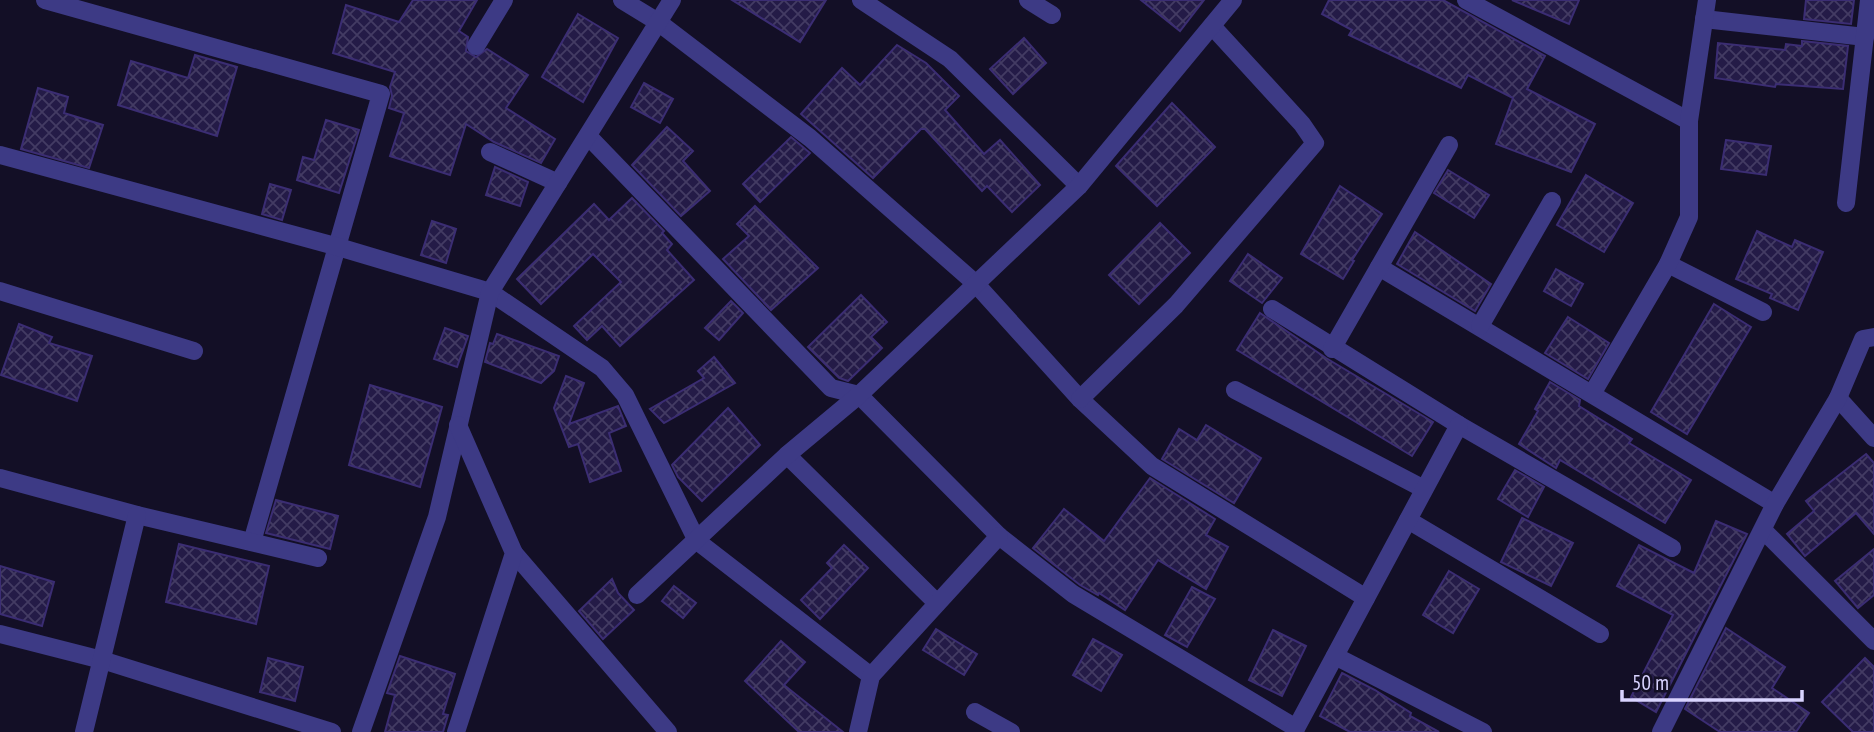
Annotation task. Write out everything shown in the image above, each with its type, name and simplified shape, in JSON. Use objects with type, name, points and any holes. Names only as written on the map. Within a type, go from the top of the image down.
[{"type":"street","points":[[45,0],[380,94],[252,542]]},
{"type":"street","points":[[476,46],[504,0]]},
{"type":"street","points":[[622,0],[658,22],[810,138],[975,283],[1080,399],[1167,477],[1366,598]]},
{"type":"street","points":[[361,732],[436,517],[490,292],[672,0]]},
{"type":"street","points":[[861,0],[950,60],[1079,186]]},
{"type":"street","points":[[1028,0],[1052,15]]},
{"type":"street","points":[[637,595],[787,455],[859,395],[1079,186],[1233,0]]},
{"type":"street","points":[[1466,0],[1689,121]]},
{"type":"street","points":[[1592,394],[1668,264],[1689,217],[1689,121],[1707,0]]},
{"type":"street","points":[[1846,203],[1869,0]]},
{"type":"street","points":[[1704,19],[1865,37]]},
{"type":"street","points":[[1080,399],[1176,305],[1315,143],[1302,124],[1212,26]]},
{"type":"street","points":[[589,136],[831,388],[859,395],[999,536],[1073,594],[1296,730],[1459,425]]},
{"type":"street","points":[[1332,349],[1449,145]]},
{"type":"street","points":[[489,152],[558,183]]},
{"type":"street","points":[[0,155],[335,246],[490,292],[602,368],[625,395],[697,541],[871,676]]},
{"type":"street","points":[[1480,326],[1552,201]]},
{"type":"street","points":[[1668,264],[1763,312]]},
{"type":"street","points":[[1379,267],[1775,504]]},
{"type":"street","points":[[0,291],[194,351]]},
{"type":"street","points":[[1272,309],[1332,349],[1459,425],[1672,548]]},
{"type":"street","points":[[1668,729],[1775,504],[1838,398],[1863,339],[1874,337]]},
{"type":"street","points":[[1235,390],[1424,489]]},
{"type":"street","points":[[1838,398],[1874,438]]},
{"type":"street","points":[[458,425],[514,553],[668,732]]},
{"type":"street","points":[[787,455],[937,603]]},
{"type":"street","points":[[0,478],[137,515],[318,558]]},
{"type":"street","points":[[84,732],[137,515]]},
{"type":"street","points":[[1408,520],[1600,634]]},
{"type":"street","points":[[1763,530],[1874,641]]},
{"type":"street","points":[[858,732],[871,676],[999,536]]},
{"type":"street","points":[[456,732],[514,553]]},
{"type":"street","points":[[0,634],[102,660],[332,732]]},
{"type":"street","points":[[1335,656],[1483,732]]},
{"type":"street","points":[[975,712],[1011,732]]},
{"type":"building","points":[[413,0],[477,0],[459,31],[468,37],[466,51],[476,57],[487,49],[528,75],[506,108],[555,139],[541,163],[494,142],[466,124],[450,175],[390,156],[404,113],[389,108],[392,96],[390,87],[395,72],[333,53],[346,5],[399,22]]},
{"type":"building","points":[[732,0],[826,0],[800,42]]},
{"type":"building","points":[[1141,0],[1204,0],[1180,31]]},
{"type":"building","points":[[1329,0],[1443,0],[1545,56],[1527,89],[1595,124],[1571,172],[1496,144],[1513,98],[1468,75],[1461,88],[1349,35],[1352,30],[1322,14]]},
{"type":"building","points":[[1512,0],[1579,0],[1569,24]]},
{"type":"building","points":[[1806,0],[1854,0],[1851,24],[1804,19]]},
{"type":"building","points":[[578,14],[618,38],[583,102],[542,77]]},
{"type":"building","points":[[1024,38],[1046,63],[1013,94],[990,69]]},
{"type":"building","points":[[1802,41],[1848,46],[1843,89],[1776,84],[1775,87],[1715,78],[1718,43],[1785,50],[1786,44],[1802,46]]},
{"type":"building","points":[[897,45],[926,63],[959,96],[945,110],[984,154],[1000,140],[1040,185],[1012,212],[987,186],[982,191],[925,129],[921,129],[873,178],[801,114],[842,68],[860,85]]},
{"type":"building","points":[[195,55],[237,67],[217,136],[118,105],[131,61],[188,78]]},
{"type":"building","points":[[644,83],[673,99],[660,123],[631,107]]},
{"type":"building","points":[[38,88],[68,97],[64,113],[103,125],[89,168],[21,149]]},
{"type":"building","points":[[1172,103],[1215,147],[1157,206],[1116,166]]},
{"type":"building","points":[[326,120],[359,130],[339,193],[297,180],[303,157],[314,160]]},
{"type":"building","points":[[667,127],[693,151],[683,161],[710,191],[681,216],[632,165]]},
{"type":"building","points":[[791,137],[810,153],[760,202],[743,184]]},
{"type":"building","points":[[1726,140],[1771,146],[1766,175],[1721,169]]},
{"type":"building","points":[[495,167],[528,182],[520,206],[486,195]]},
{"type":"building","points":[[1448,170],[1489,195],[1474,218],[1434,193]]},
{"type":"building","points":[[1586,175],[1633,203],[1604,252],[1557,225]]},
{"type":"building","points":[[270,184],[291,190],[282,220],[262,214]]},
{"type":"building","points":[[1340,186],[1382,214],[1343,279],[1301,254]]},
{"type":"building","points":[[632,198],[664,231],[662,233],[672,244],[667,250],[694,280],[620,346],[602,326],[587,340],[574,326],[621,282],[593,254],[541,304],[517,279],[594,204],[609,220]]},
{"type":"building","points":[[755,206],[818,268],[771,310],[723,259],[749,236],[737,224]]},
{"type":"building","points":[[432,221],[456,229],[446,263],[421,255]]},
{"type":"building","points":[[1160,223],[1190,253],[1139,304],[1109,275]]},
{"type":"building","points":[[1757,231],[1792,247],[1795,240],[1823,252],[1798,310],[1770,298],[1772,294],[1736,279]]},
{"type":"building","points":[[1415,232],[1491,284],[1475,311],[1397,264]]},
{"type":"building","points":[[1248,254],[1282,278],[1262,303],[1230,281]]},
{"type":"building","points":[[1556,269],[1583,284],[1571,306],[1544,291]]},
{"type":"building","points":[[861,295],[887,322],[871,337],[882,348],[848,381],[839,378],[808,347]]},
{"type":"building","points":[[731,301],[743,313],[719,340],[705,328]]},
{"type":"building","points":[[1714,304],[1751,327],[1687,434],[1651,412]]},
{"type":"building","points":[[1260,313],[1326,358],[1433,422],[1412,456],[1237,350]]},
{"type":"building","points":[[1568,317],[1609,343],[1588,379],[1545,353]]},
{"type":"building","points":[[19,324],[52,337],[49,343],[92,356],[77,401],[1,375]]},
{"type":"building","points":[[445,328],[468,336],[457,367],[434,359]]},
{"type":"building","points":[[497,334],[559,356],[554,371],[541,383],[485,362],[490,343],[493,344]]},
{"type":"building","points":[[714,357],[735,383],[664,423],[650,409],[704,378],[698,371]]},
{"type":"building","points":[[566,376],[584,383],[569,424],[618,406],[626,426],[609,433],[621,471],[590,482],[578,444],[569,447],[554,408]]},
{"type":"building","points":[[1550,382],[1580,400],[1579,406],[1632,439],[1629,443],[1691,480],[1665,523],[1560,460],[1556,468],[1519,444],[1538,411],[1535,409]]},
{"type":"building","points":[[370,385],[442,407],[420,487],[349,465]]},
{"type":"building","points":[[728,408],[760,445],[702,501],[678,477],[672,465]]},
{"type":"building","points":[[1206,425],[1261,458],[1234,503],[1162,459],[1179,429],[1197,440]]},
{"type":"building","points":[[1866,454],[1874,463],[1874,534],[1856,513],[1805,556],[1787,534],[1814,511],[1806,501]]},
{"type":"building","points":[[1515,470],[1544,487],[1528,517],[1498,499]]},
{"type":"building","points":[[1150,478],[1215,519],[1206,535],[1228,547],[1206,589],[1158,560],[1125,610],[1099,593],[1098,595],[1080,585],[1033,548],[1064,509],[1104,541]]},
{"type":"building","points":[[276,500],[338,516],[330,549],[266,533]]},
{"type":"building","points":[[1522,518],[1573,543],[1551,586],[1501,562]]},
{"type":"building","points":[[1716,521],[1747,534],[1656,712],[1631,697],[1673,615],[1617,586],[1639,545],[1694,573]]},
{"type":"building","points":[[179,544],[269,566],[256,624],[166,602]]},
{"type":"building","points":[[844,545],[868,568],[820,619],[801,600],[832,568],[827,563]]},
{"type":"building","points":[[1874,549],[1874,595],[1858,608],[1835,581]]},
{"type":"building","points":[[0,566],[54,582],[42,626],[0,614]]},
{"type":"building","points":[[1449,571],[1479,589],[1453,633],[1423,615]]},
{"type":"building","points":[[612,579],[618,593],[634,610],[603,639],[579,611]]},
{"type":"building","points":[[674,586],[696,603],[683,618],[662,601]]},
{"type":"building","points":[[1192,587],[1215,599],[1187,647],[1165,635]]},
{"type":"building","points":[[1726,628],[1785,667],[1772,688],[1809,713],[1796,732],[1720,732],[1685,709]]},
{"type":"building","points":[[936,629],[977,654],[964,675],[923,650]]},
{"type":"building","points":[[1273,630],[1306,646],[1282,696],[1249,680]]},
{"type":"building","points":[[1093,639],[1122,655],[1101,691],[1073,675]]},
{"type":"building","points":[[781,641],[805,662],[784,685],[843,732],[799,732],[745,681]]},
{"type":"building","points":[[400,656],[455,674],[443,714],[448,715],[443,732],[385,732],[395,695],[387,693]]},
{"type":"building","points":[[268,658],[303,667],[295,701],[260,692]]},
{"type":"building","points":[[1865,658],[1874,667],[1874,732],[1853,732],[1822,702]]},
{"type":"building","points":[[1342,673],[1375,690],[1411,713],[1410,716],[1439,732],[1350,732],[1320,716]]}]
